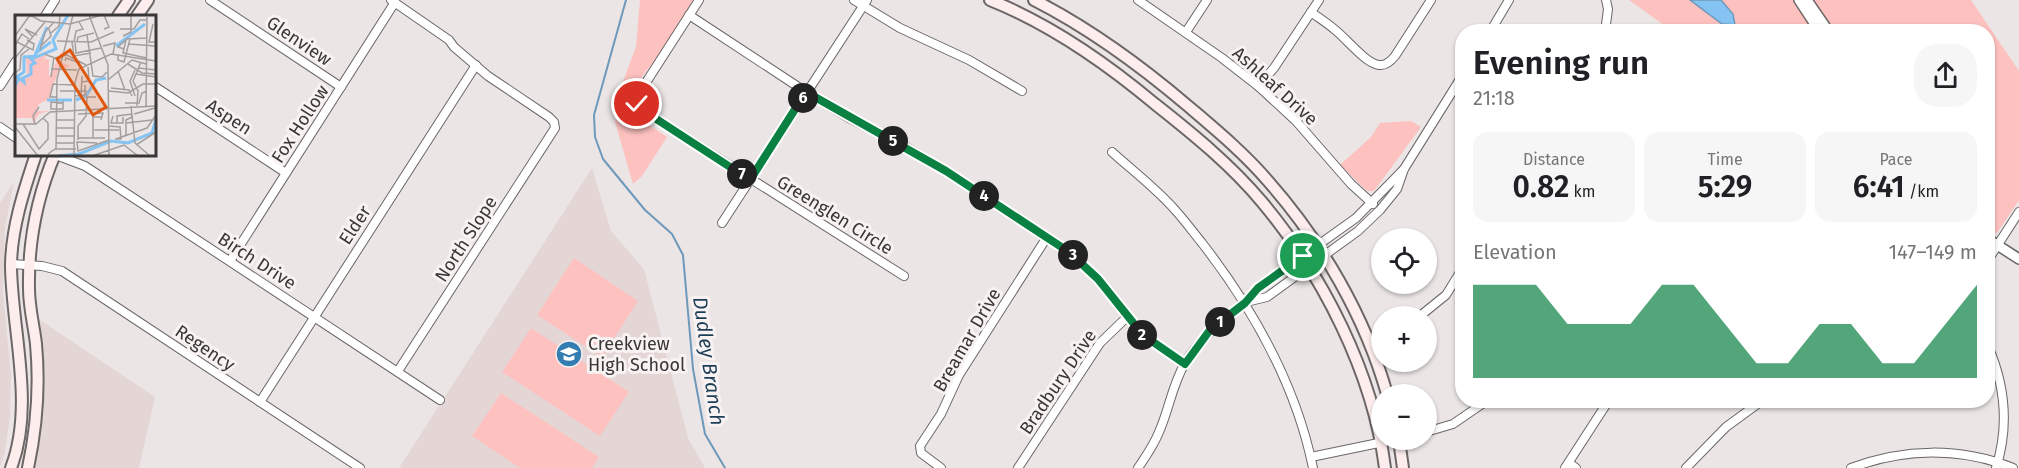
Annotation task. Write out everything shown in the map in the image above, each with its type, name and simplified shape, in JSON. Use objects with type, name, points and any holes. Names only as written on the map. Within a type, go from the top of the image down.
[{"type":"main road","points":[[119,15],[129,0]]},
{"type":"main road","points":[[138,15],[147,0]]},
{"type":"main road","points":[[990,0],[1010,8],[1062,37],[1112,70],[1214,152],[1262,202],[1305,260],[1331,305],[1356,360],[1371,404]]},
{"type":"main road","points":[[1034,0],[1052,9],[1149,73],[1219,132],[1267,179],[1299,219],[1349,298],[1383,384]]},
{"type":"main road","points":[[11,468],[18,433],[21,392],[11,264],[20,205],[35,156]]},
{"type":"main road","points":[[28,468],[38,403],[36,343],[29,297],[32,236],[40,196],[54,156]]},
{"type":"main road","points":[[1382,450],[1385,468]]},
{"type":"main road","points":[[1400,450],[1403,468]]},
{"type":"street","points":[[46,15],[56,0]]},
{"type":"street","name":"Glenview","points":[[210,0],[341,87]]},
{"type":"street","points":[[699,0],[690,15],[806,92],[946,171],[1081,261],[1143,335],[1185,364]]},
{"type":"street","points":[[854,0],[865,3],[900,28],[969,60],[1022,91]]},
{"type":"street","name":"Ashleaf Drive","points":[[1138,0],[1186,32],[1258,86],[1296,121],[1351,184],[1380,210]]},
{"type":"street","points":[[1186,32],[1207,0]]},
{"type":"street","points":[[1258,86],[1274,68],[1319,0]]},
{"type":"street","points":[[1311,12],[1373,63],[1384,65],[1391,61],[1431,0]]},
{"type":"street","points":[[1495,24],[1509,0]]},
{"type":"street","points":[[1606,0],[1608,9],[1606,24]]},
{"type":"street","points":[[1799,0],[1815,24]]},
{"type":"street","points":[[1807,0],[1824,24]]},
{"type":"street","points":[[393,1],[449,40],[476,65]]},
{"type":"street","name":"Fox Hollow","points":[[230,261],[393,1]]},
{"type":"street","points":[[722,223],[865,3]]},
{"type":"street","name":"Greenglen Circle","points":[[690,15],[638,95],[637,104],[644,111],[750,180],[904,276]]},
{"type":"street","points":[[0,86],[15,63]]},
{"type":"street","name":"North Slope","points":[[399,371],[555,128],[554,122],[549,117],[488,76],[476,65]]},
{"type":"street","name":"Elder","points":[[260,402],[476,65]]},
{"type":"street","name":"Aspen","points":[[156,87],[286,173]]},
{"type":"street","points":[[1138,468],[1159,432],[1173,389],[1185,364],[1210,330],[1245,303],[1258,288],[1320,250],[1358,231],[1380,210],[1397,189],[1404,169],[1455,87]]},
{"type":"street","points":[[0,127],[15,137]]},
{"type":"street","points":[[1112,152],[1176,210],[1224,271],[1245,303],[1273,352],[1302,425],[1313,468]]},
{"type":"street","name":"Birch Drive","points":[[57,156],[85,166],[440,400]]},
{"type":"street","points":[[1320,250],[1356,218],[1404,169]]},
{"type":"street","points":[[1995,248],[2019,212]]},
{"type":"street","name":"Breamar Drive","points":[[941,468],[926,459],[921,453],[920,446],[941,414],[959,375],[1047,237]]},
{"type":"street","points":[[1997,245],[2019,259]]},
{"type":"street","points":[[1245,303],[1267,297],[1305,260]]},
{"type":"street","name":"Regency","points":[[11,264],[42,266],[62,271],[360,468]]},
{"type":"street","points":[[1432,306],[1446,295],[1455,280]]},
{"type":"street","name":"Bradbury Drive","points":[[1018,468],[1100,343],[1127,316]]},
{"type":"street","points":[[1995,366],[2003,398],[2004,418],[1997,465]]},
{"type":"street","points":[[1437,428],[1459,420],[1476,408]]},
{"type":"street","points":[[1576,468],[1567,465],[1604,408]]},
{"type":"street","points":[[1686,468],[1726,427],[1752,408]]},
{"type":"street","points":[[1311,458],[1371,444]]},
{"type":"street","points":[[1851,468],[1884,457],[1914,453],[1967,455],[2013,468]]},
{"type":"street","points":[[339,468],[345,459]]},
{"type":"shaded area","points":[[640,0],[694,0],[663,49],[625,99],[630,112],[667,137],[642,176],[633,184],[615,122],[621,87],[636,47]]},
{"type":"shaded area","points":[[1629,0],[1797,0],[1812,24],[1662,24]]},
{"type":"shaded area","points":[[1811,0],[1971,0],[1987,24],[1827,24]]},
{"type":"shaded area","points":[[1995,36],[2019,71],[2019,200],[1995,233]]},
{"type":"shaded area","points":[[1411,121],[1421,127],[1374,191],[1367,191],[1340,165],[1371,137],[1380,123]]},
{"type":"shaded area","name":"Creekview High School","points":[[592,168],[611,231],[644,269],[688,438],[705,468],[399,468]]},
{"type":"shaded area","points":[[14,182],[5,227],[3,294],[11,375],[10,417],[4,456],[0,466],[0,203]]},
{"type":"shaded area","points":[[574,258],[638,301],[602,357],[537,315]]},
{"type":"shaded area","points":[[37,318],[155,397],[139,468],[35,468],[40,443],[45,376]]},
{"type":"shaded area","points":[[531,328],[629,392],[600,436],[502,372]]},
{"type":"shaded area","points":[[501,393],[599,457],[592,468],[520,468],[472,436]]},
{"type":"water","points":[[1690,0],[1721,0],[1733,14],[1735,24],[1722,24]]},
{"type":"waterway","name":"Dudley Branch","points":[[626,0],[594,115],[595,137],[603,159],[645,210],[672,234],[683,255],[693,369],[705,434],[725,468]]},
{"type":"place","name":"Creekview High School","points":[[569,354]]},
{"type":"route","points":[[637,104],[644,111],[750,180],[806,92],[946,171],[1069,252],[1098,279],[1143,335],[1160,349],[1185,364],[1210,330],[1245,303],[1258,288],[1303,256]]}]
